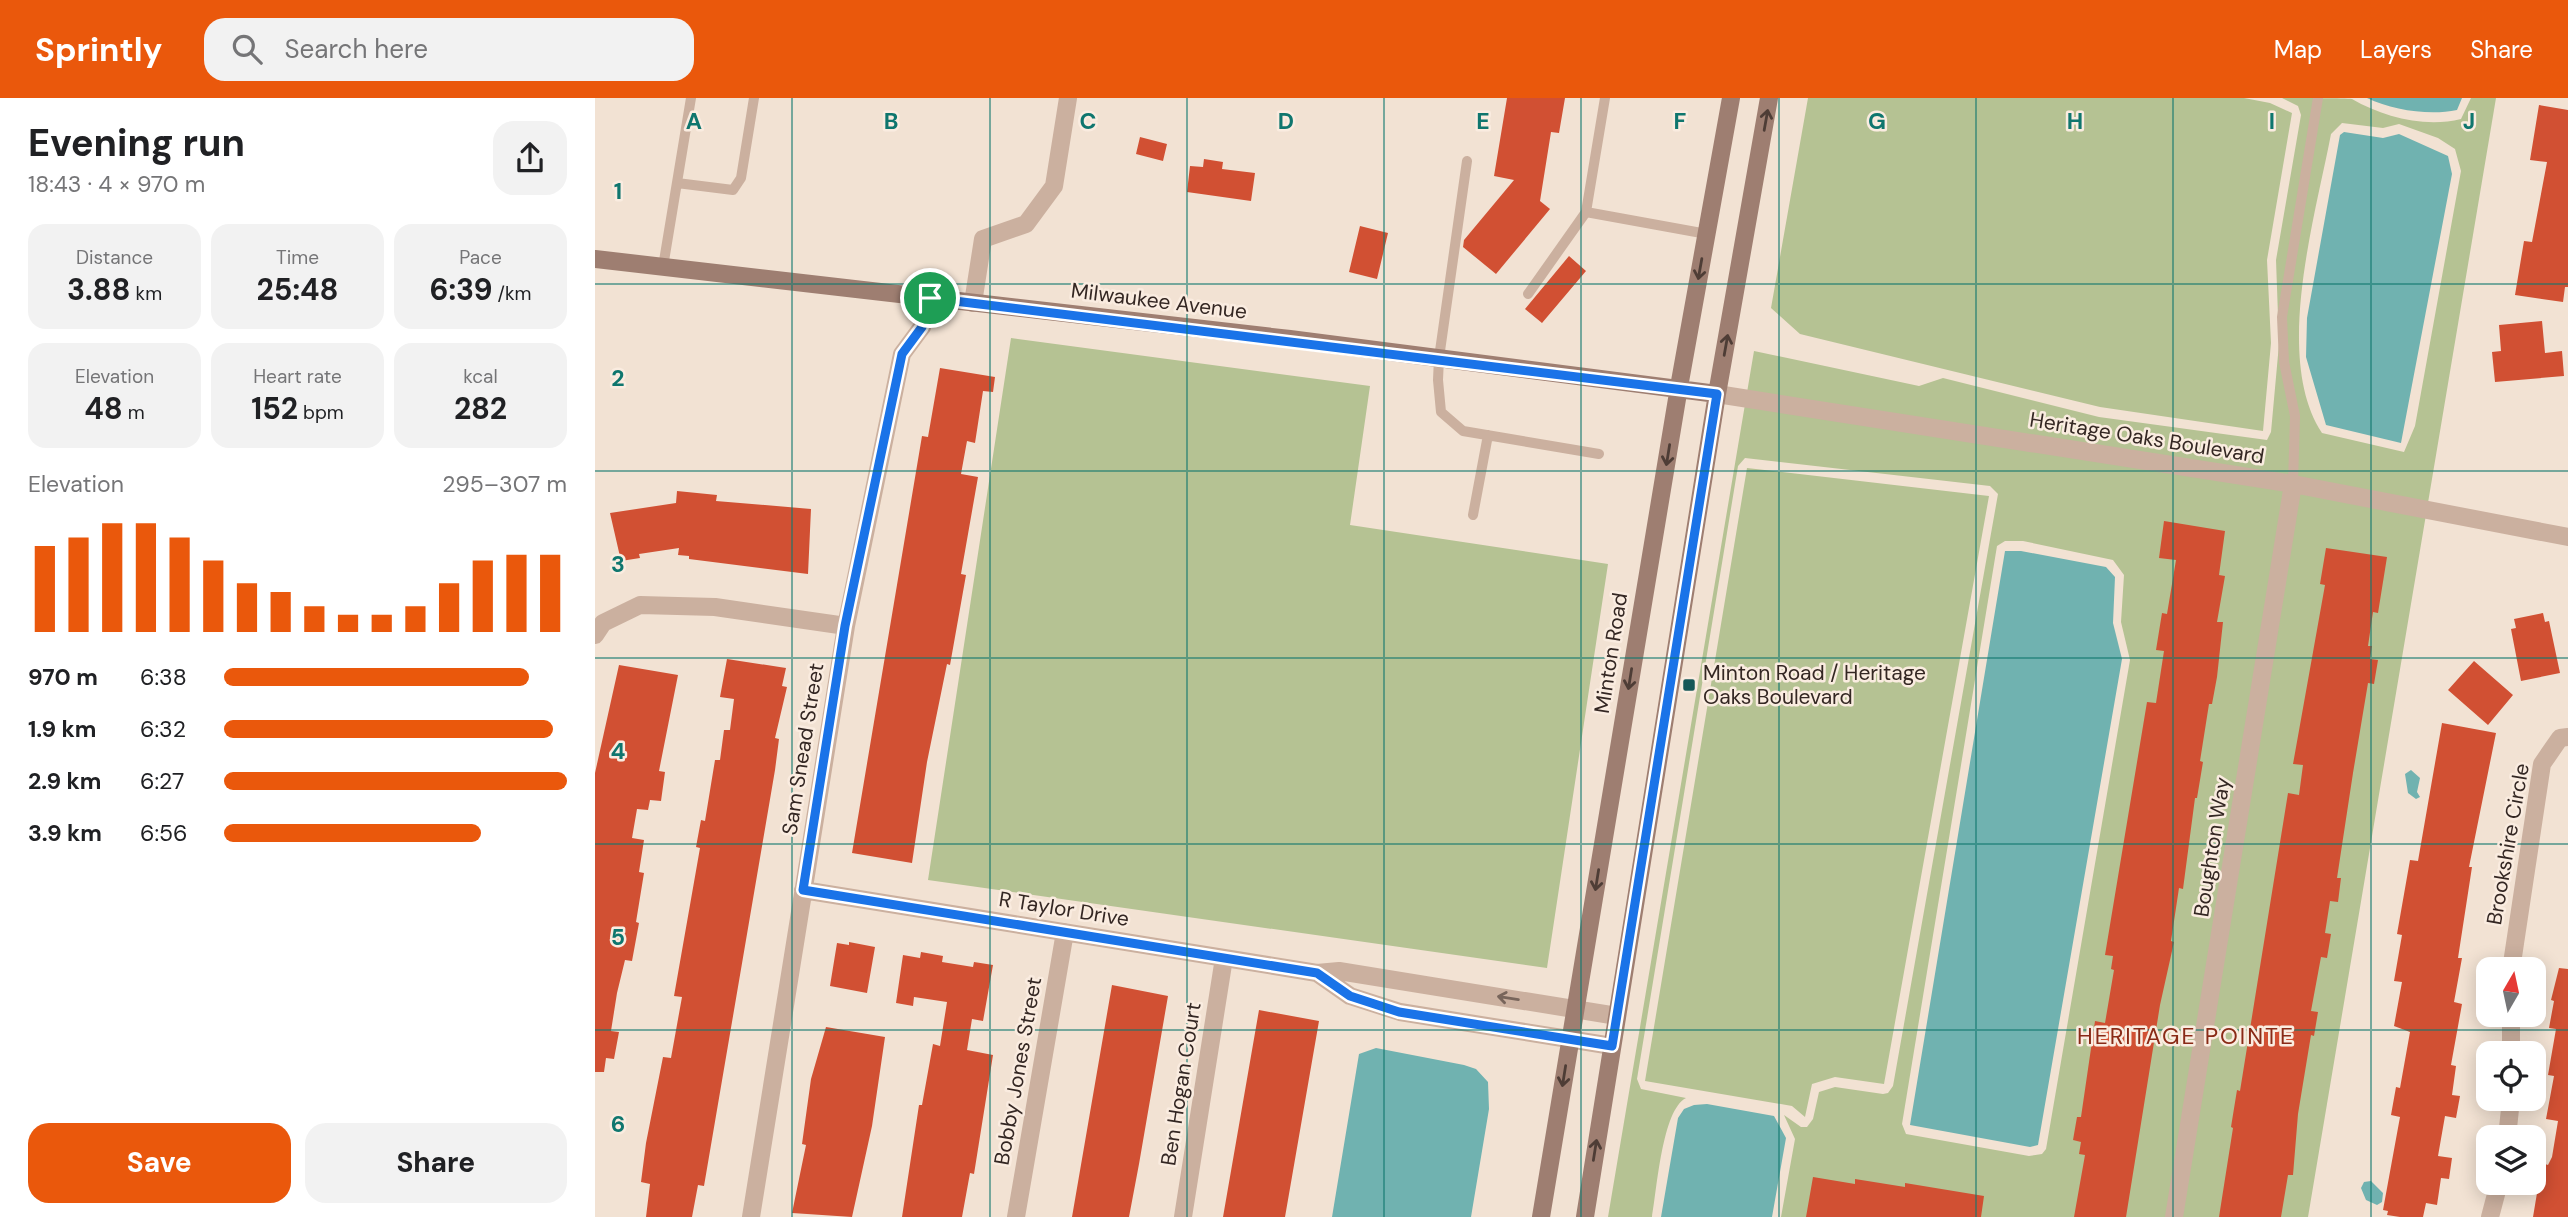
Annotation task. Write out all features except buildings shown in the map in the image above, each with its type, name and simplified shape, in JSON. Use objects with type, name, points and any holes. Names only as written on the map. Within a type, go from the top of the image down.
[{"type":"main road","name":"Minton Road","points":[[1541,1217],[1679,387],[1731,98]]},
{"type":"main road","points":[[1584,1217],[1717,394],[1769,98]]},
{"type":"main road","name":"Milwaukee Avenue","points":[[595,259],[1439,358],[1717,394]]},
{"type":"street","points":[[972,303],[983,239],[1026,224],[1054,186],[1068,98]]},
{"type":"street","name":"Sam Snead Street","points":[[751,1217],[845,626],[902,354],[922,327],[930,298]]},
{"type":"street","name":"Heritage Oaks Boulevard","points":[[1717,394],[2293,484],[2568,537]]},
{"type":"street","name":"Boughton Way","points":[[2174,1217],[2293,484]]},
{"type":"street","points":[[595,635],[603,622],[640,604],[715,607],[845,626]]},
{"type":"street","name":"Brookshire Circle","points":[[2513,957],[2542,764],[2560,738],[2568,737]]},
{"type":"street","name":"R Taylor Drive","points":[[803,890],[1317,973],[1339,971],[1617,1016]]},
{"type":"street","name":"Bobby Jones Street","points":[[1016,1217],[1065,932]]},
{"type":"street","name":"Ben Hogan Court","points":[[1183,1217],[1224,958]]},
{"type":"street","name":"R Taylor Drive","points":[[1317,973],[1350,996],[1387,1007],[1467,1023],[1612,1046]]},
{"type":"street","points":[[1387,1007],[1393,980]]},
{"type":"street","points":[[1467,1023],[1472,992]]},
{"type":"street","points":[[2490,1217],[2496,1195]]},
{"type":"lane","points":[[663,267],[691,98]]},
{"type":"lane","points":[[677,183],[733,190],[741,178],[754,98]]},
{"type":"lane","points":[[1528,295],[1587,212],[1605,98]]},
{"type":"lane","points":[[2293,484],[2295,416],[2284,362],[2282,317],[2318,98]]},
{"type":"lane","points":[[1467,161],[1439,358],[1441,412],[1463,431],[1599,454]]},
{"type":"lane","points":[[1587,212],[1707,234]]},
{"type":"lane","points":[[1473,514],[1487,435]]},
{"type":"green space","points":[[1808,98],[2244,98],[2270,103],[2292,113],[2267,260],[2271,343],[2263,431],[2100,407],[1800,334],[1771,308]]},
{"type":"green space","points":[[2282,98],[2352,99],[2391,116],[2433,122],[2461,119],[2471,98],[2496,98],[2308,1217],[1781,1217],[1795,1139],[1784,1115],[1801,1127],[1807,1127],[1813,1119],[1819,1092],[1835,1087],[1883,1094],[1888,1093],[1893,1086],[1998,494],[1990,486],[1745,458],[1738,466],[1637,1079],[1641,1089],[1686,1098],[1678,1105],[1666,1134],[1652,1217],[1608,1217],[1754,351],[1919,386],[1943,378],[2099,417],[2267,440],[2271,432],[2279,344],[2276,260],[2301,115],[2298,106]],"holes":[[[2342,123],[2383,128],[2399,124],[2438,138],[2455,149],[2461,171],[2415,426],[2404,452],[2322,433],[2308,402],[2300,366],[2299,328],[2308,246],[2331,134]],[[2005,541],[2023,541],[2113,560],[2124,575],[2121,622],[2130,660],[2046,1149],[2042,1154],[2029,1156],[1906,1134],[1902,1124],[1997,546]]]},
{"type":"green space","points":[[1011,338],[1370,386],[1350,525],[1608,564],[1547,968],[928,880]]},
{"type":"green space","points":[[1747,468],[1989,496],[1884,1084],[1835,1077],[1812,1084],[1805,1117],[1792,1106],[1645,1081]]},
{"type":"water","points":[[2367,98],[2462,98],[2457,110],[2423,112],[2388,106]]},
{"type":"water","points":[[2344,132],[2383,138],[2399,134],[2448,156],[2452,174],[2401,443],[2326,425],[2306,357],[2307,318],[2340,135]]},
{"type":"water","points":[[2005,551],[2021,551],[2106,567],[2115,577],[2113,623],[2122,659],[2038,1145],[2030,1147],[1910,1125]]},
{"type":"water","points":[[2411,770],[2420,778],[2417,792],[2420,797],[2416,799],[2408,793],[2405,774]]},
{"type":"water","points":[[1376,1048],[1464,1065],[1476,1069],[1488,1082],[1489,1109],[1471,1217],[1332,1217],[1359,1054]]},
{"type":"water","points":[[1707,1104],[1774,1116],[1786,1138],[1772,1217],[1661,1217],[1678,1118],[1684,1109]]},
{"type":"water","points":[[2371,1181],[2383,1193],[2382,1202],[2377,1205],[2366,1200],[2361,1188],[2364,1182]]},
{"type":"place","name":"Minton Road / Heritage Oaks Boulevard","points":[[1689,685]]},
{"type":"district","name":"HERITAGE POINTE","points":[[2186,1036]]},
{"type":"route","points":[[930,298],[1365,348],[1717,394],[1612,1046],[1399,1012],[1350,996],[1317,973],[803,890],[845,626],[902,354],[922,327],[930,298]]}]
